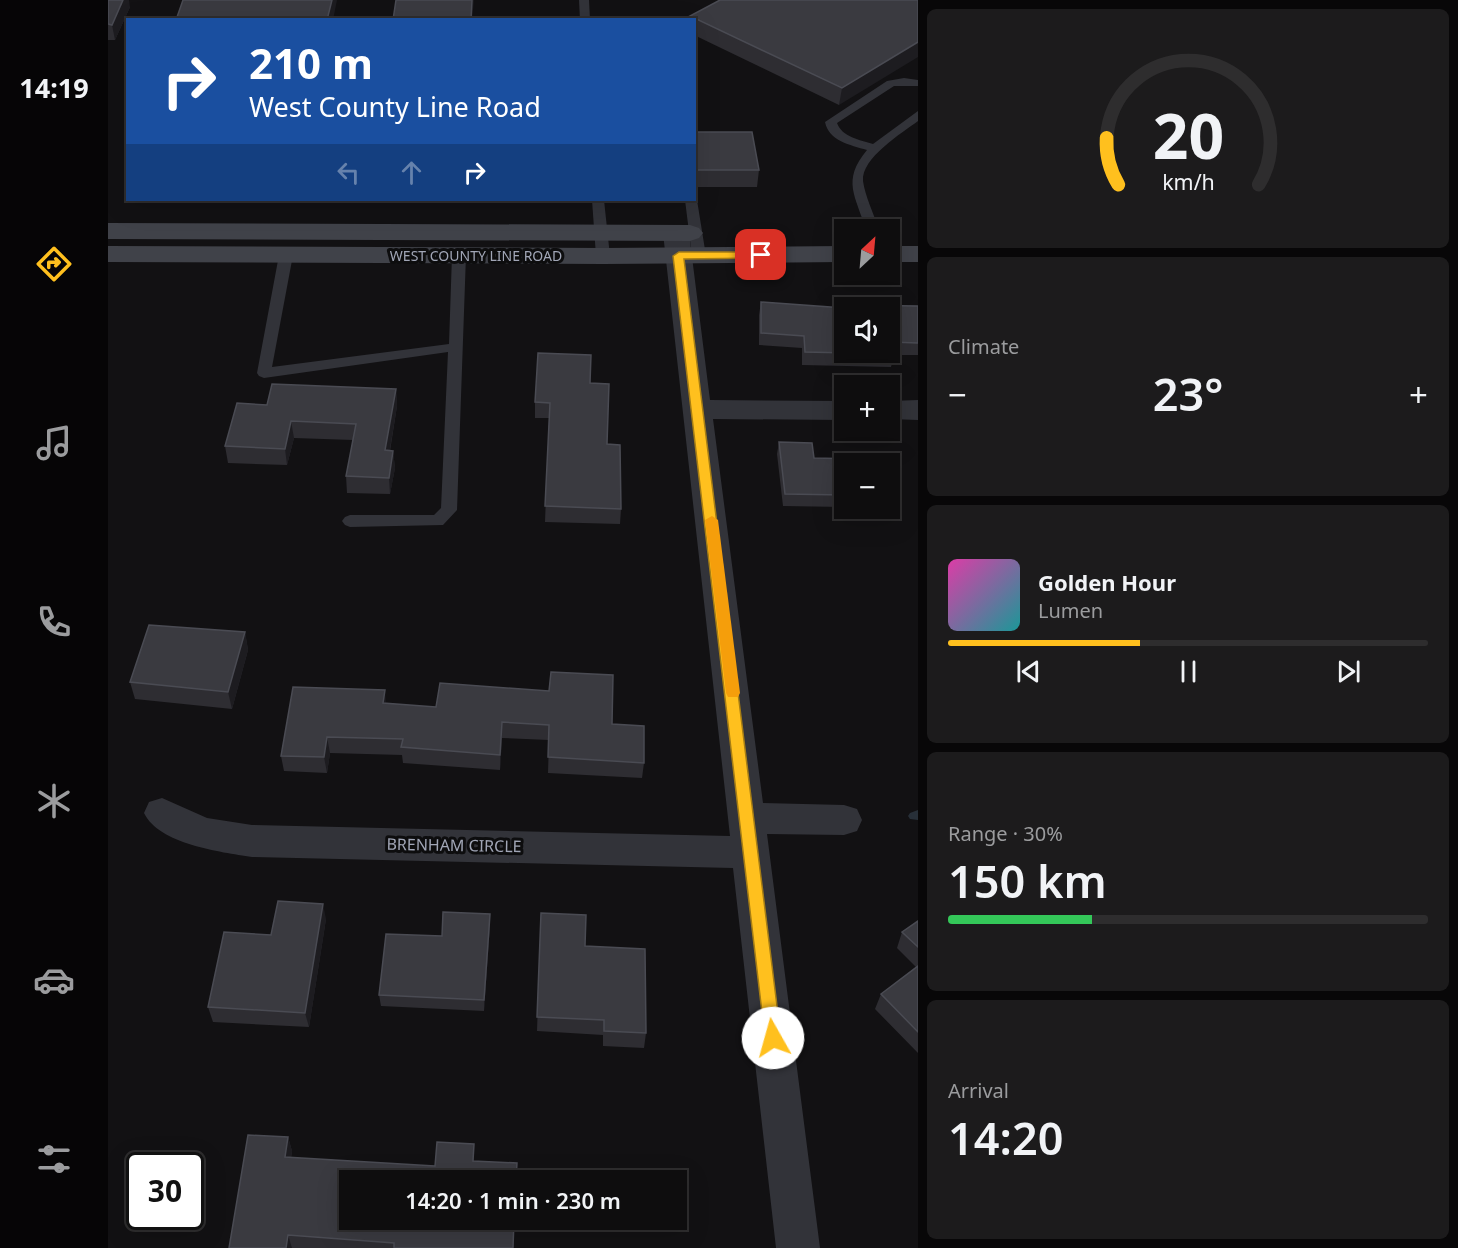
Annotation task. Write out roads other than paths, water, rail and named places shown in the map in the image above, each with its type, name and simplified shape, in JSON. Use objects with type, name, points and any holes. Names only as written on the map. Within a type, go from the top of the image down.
[{"type":"main road","name":"WEST COUNTY LINE ROAD","points":[[108,231],[602,245],[687,244],[834,233]]},
{"type":"main road","points":[[900,232],[918,232]]},
{"type":"main road","name":"WEST COUNTY LINE ROAD","points":[[687,244],[834,253]]},
{"type":"main road","name":"WEST COUNTY LINE ROAD","points":[[108,254],[459,255],[602,245]]},
{"type":"main road","points":[[900,254],[918,254]]},
{"type":"street","points":[[687,244],[698,409],[798,1248]]},
{"type":"street","points":[[698,409],[834,410]]},
{"type":"street","points":[[900,410],[918,410]]},
{"type":"street","name":"BRENHAM CIRCLE","points":[[162,813],[201,833],[252,841],[749,835],[844,820]]},
{"type":"lane","points":[[584,0],[585,18]]},
{"type":"lane","points":[[876,149],[839,136],[833,131],[831,122],[891,83],[899,81],[918,83]]},
{"type":"lane","points":[[869,219],[856,180],[856,173],[865,158],[918,115]]},
{"type":"lane","points":[[598,201],[602,245]]},
{"type":"lane","points":[[687,244],[691,201]]},
{"type":"lane","points":[[286,255],[264,373],[456,347]]},
{"type":"lane","points":[[350,521],[438,521],[449,510],[451,407],[456,347],[459,255]]},
{"type":"waterway","points":[[914,816],[918,815]]}]
